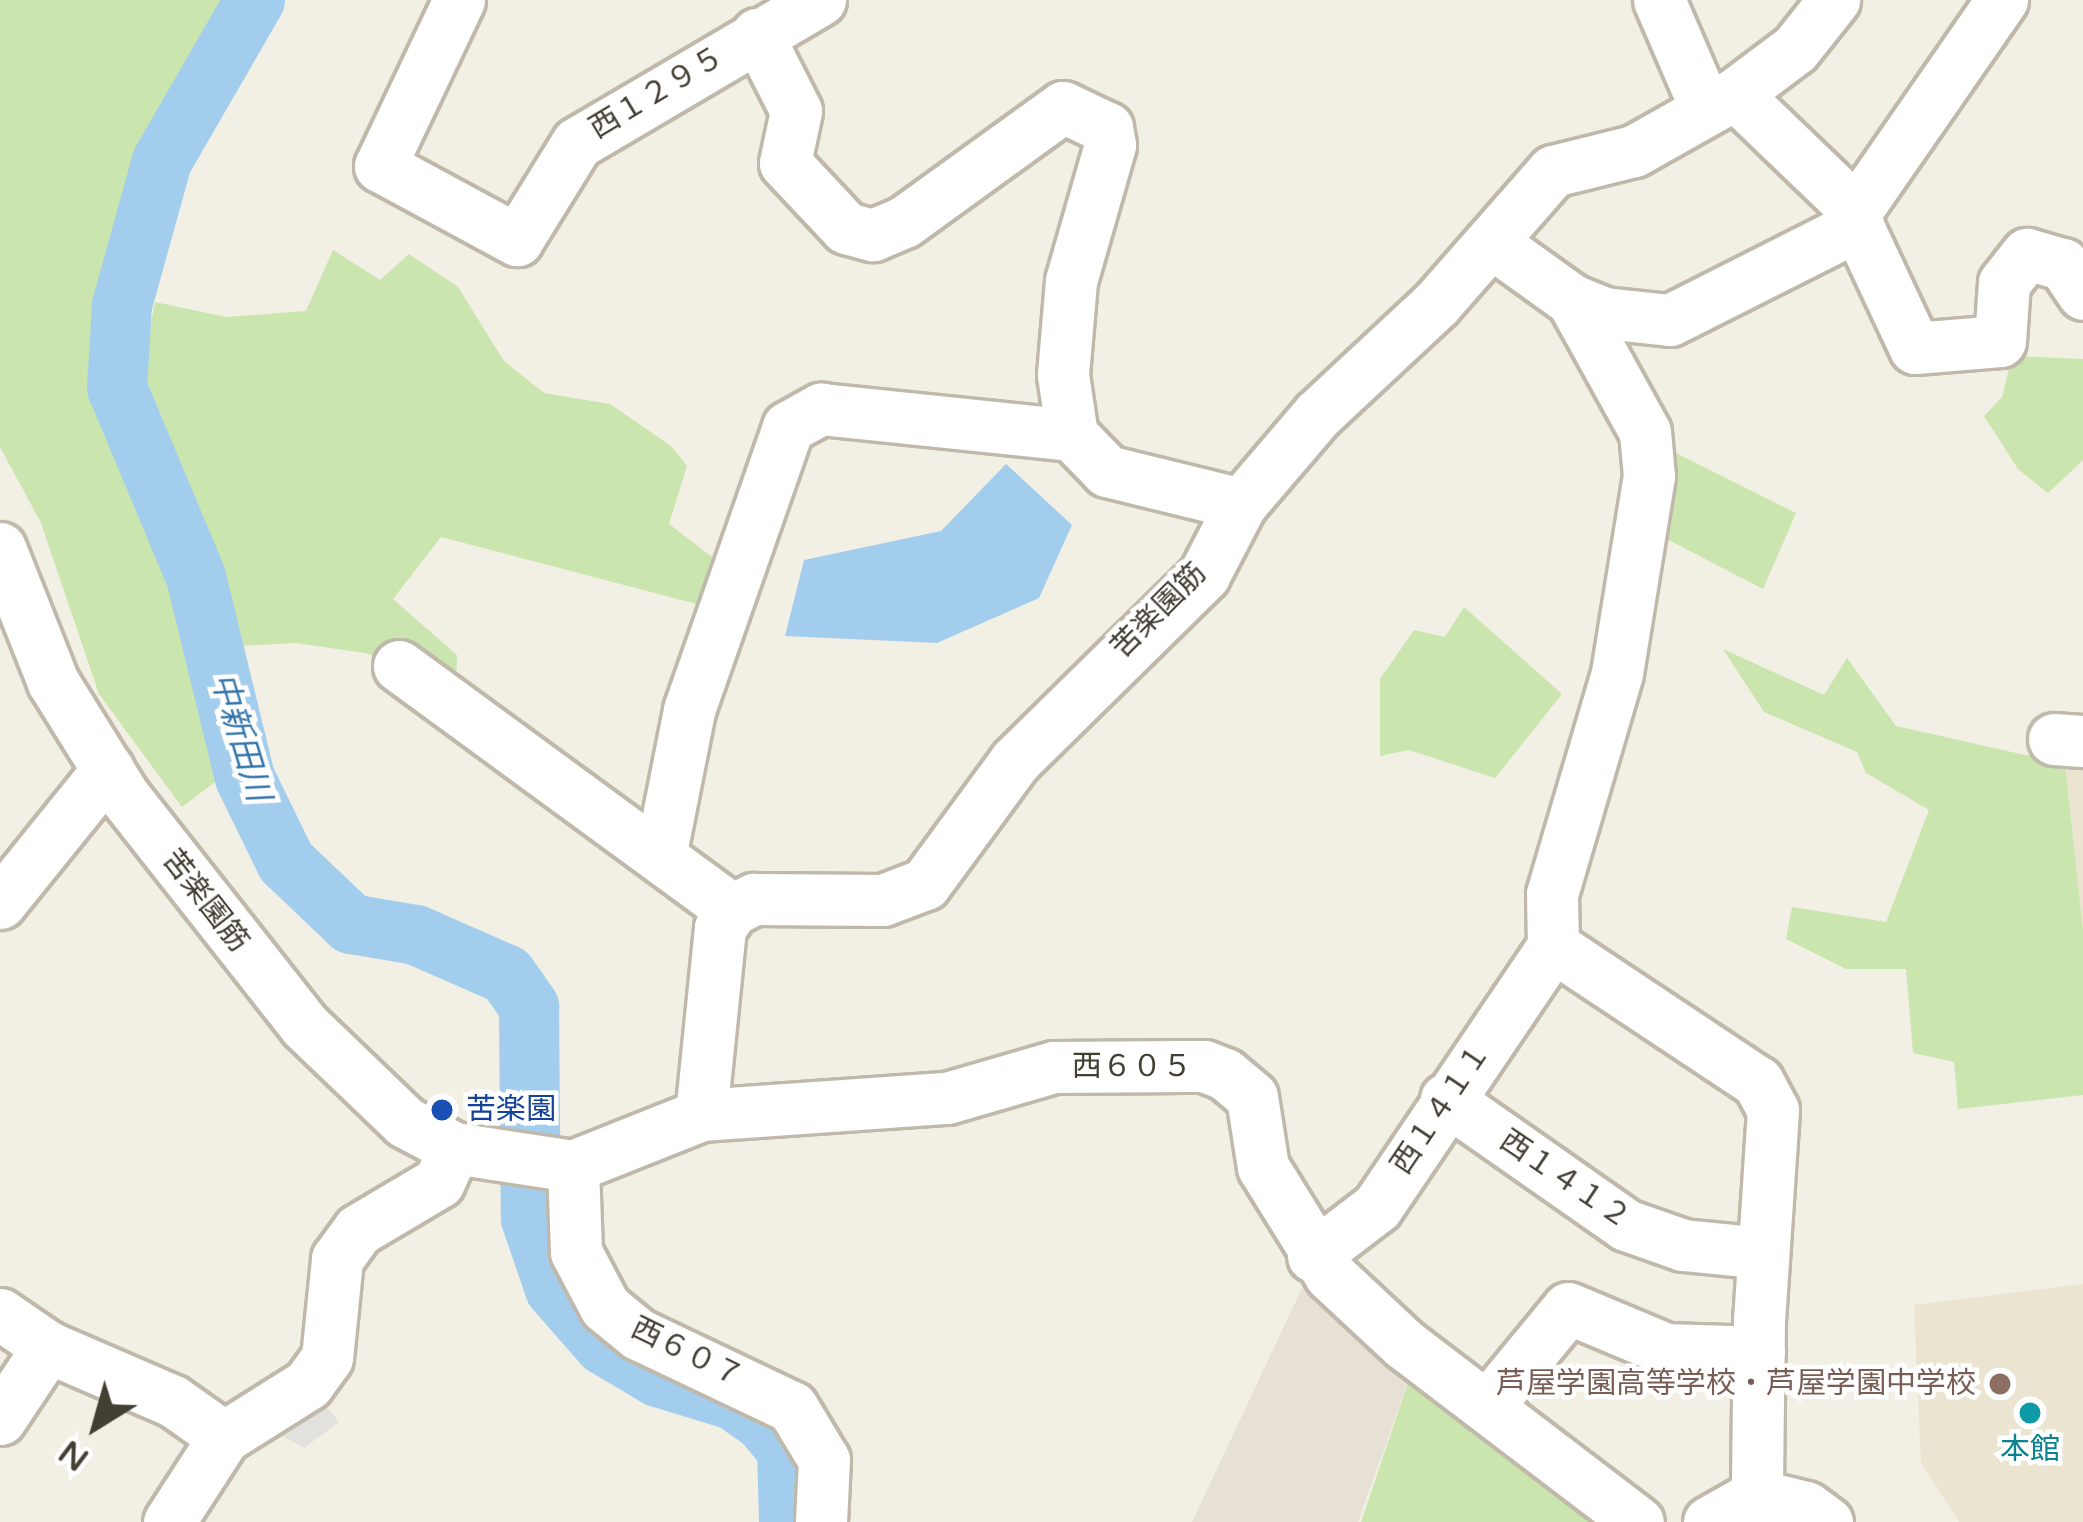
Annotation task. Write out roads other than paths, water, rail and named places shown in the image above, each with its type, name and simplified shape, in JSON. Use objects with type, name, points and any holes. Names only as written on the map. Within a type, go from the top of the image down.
[{"type":"street","name":"西１２９５","points":[[459,0],[380,166],[518,240],[577,142],[820,0]]},
{"type":"street","points":[[1659,0],[1720,102],[1768,119],[1855,220],[1915,348],[2000,341],[2004,283],[2027,254],[2063,263],[2083,294]]},
{"type":"street","name":"苦楽園筋","points":[[731,910],[754,899],[884,900],[925,884],[1015,761],[1204,575],[1241,503],[1553,171],[1634,151],[1720,102],[1795,49],[1834,0]]},
{"type":"street","points":[[1491,242],[1572,300],[1604,313],[1670,320],[1855,220],[2002,0]]},
{"type":"street","points":[[757,34],[796,111],[784,164],[846,228],[873,235],[904,222],[1063,107],[1107,128],[1110,145],[1071,281],[1063,375],[1072,435],[1108,471],[1241,503]]},
{"type":"street","points":[[1572,300],[1645,432],[1648,476],[1617,673],[1552,894],[1553,946],[1758,1082],[1774,1110],[1763,1253],[1757,1495]]},
{"type":"street","points":[[661,851],[689,710],[788,427],[821,409],[1072,435]]},
{"type":"street","name":"苦楽園筋","points":[[0,548],[9,607],[108,770],[304,1024],[405,1122],[454,1148],[544,1163]]},
{"type":"street","points":[[399,666],[661,851],[731,910],[720,928],[701,1115],[544,1163]]},
{"type":"street","points":[[0,903],[108,770]]},
{"type":"street","name":"西１４１１","points":[[1313,1256],[1377,1207],[1553,946]]},
{"type":"street","name":"西６０５","points":[[701,1115],[946,1098],[1054,1067],[1204,1066],[1252,1096],[1263,1167],[1313,1256],[1404,1344],[1490,1404],[1638,1522]]},
{"type":"street","name":"西１４１２","points":[[1446,1099],[1626,1225],[1683,1245],[1763,1253]]},
{"type":"street","points":[[169,1522],[224,1437],[308,1384],[327,1358],[337,1259],[358,1230],[439,1182],[454,1148]]},
{"type":"street","name":"西６０７","points":[[544,1163],[576,1252],[605,1307],[638,1334],[792,1407],[824,1460],[821,1522]]},
{"type":"street","points":[[1490,1404],[1568,1308],[1666,1349],[1759,1352]]},
{"type":"street","points":[[0,1314],[47,1347],[173,1401],[224,1437]]},
{"type":"street","points":[[0,1419],[47,1347]]},
{"type":"street","points":[[1709,1522],[1757,1495],[1806,1507],[1827,1522]]},
{"type":"water","points":[[1006,464],[1072,525],[1039,598],[937,643],[785,636],[804,560],[941,531]]},
{"type":"waterway","name":"中新田川","points":[[255,0],[162,161],[122,305],[117,388],[196,577],[245,778],[286,862],[351,924],[416,935],[507,975],[529,1007],[531,1219],[555,1289],[604,1345],[658,1377],[733,1400],[764,1422],[787,1449],[789,1522]]},
{"type":"place","name":"苦楽園","points":[[442,1110]]},
{"type":"place","name":"芦屋学園高等学校・芦屋学園中学校","points":[[2000,1384]]},
{"type":"place","name":"本館","points":[[2030,1413]]}]
